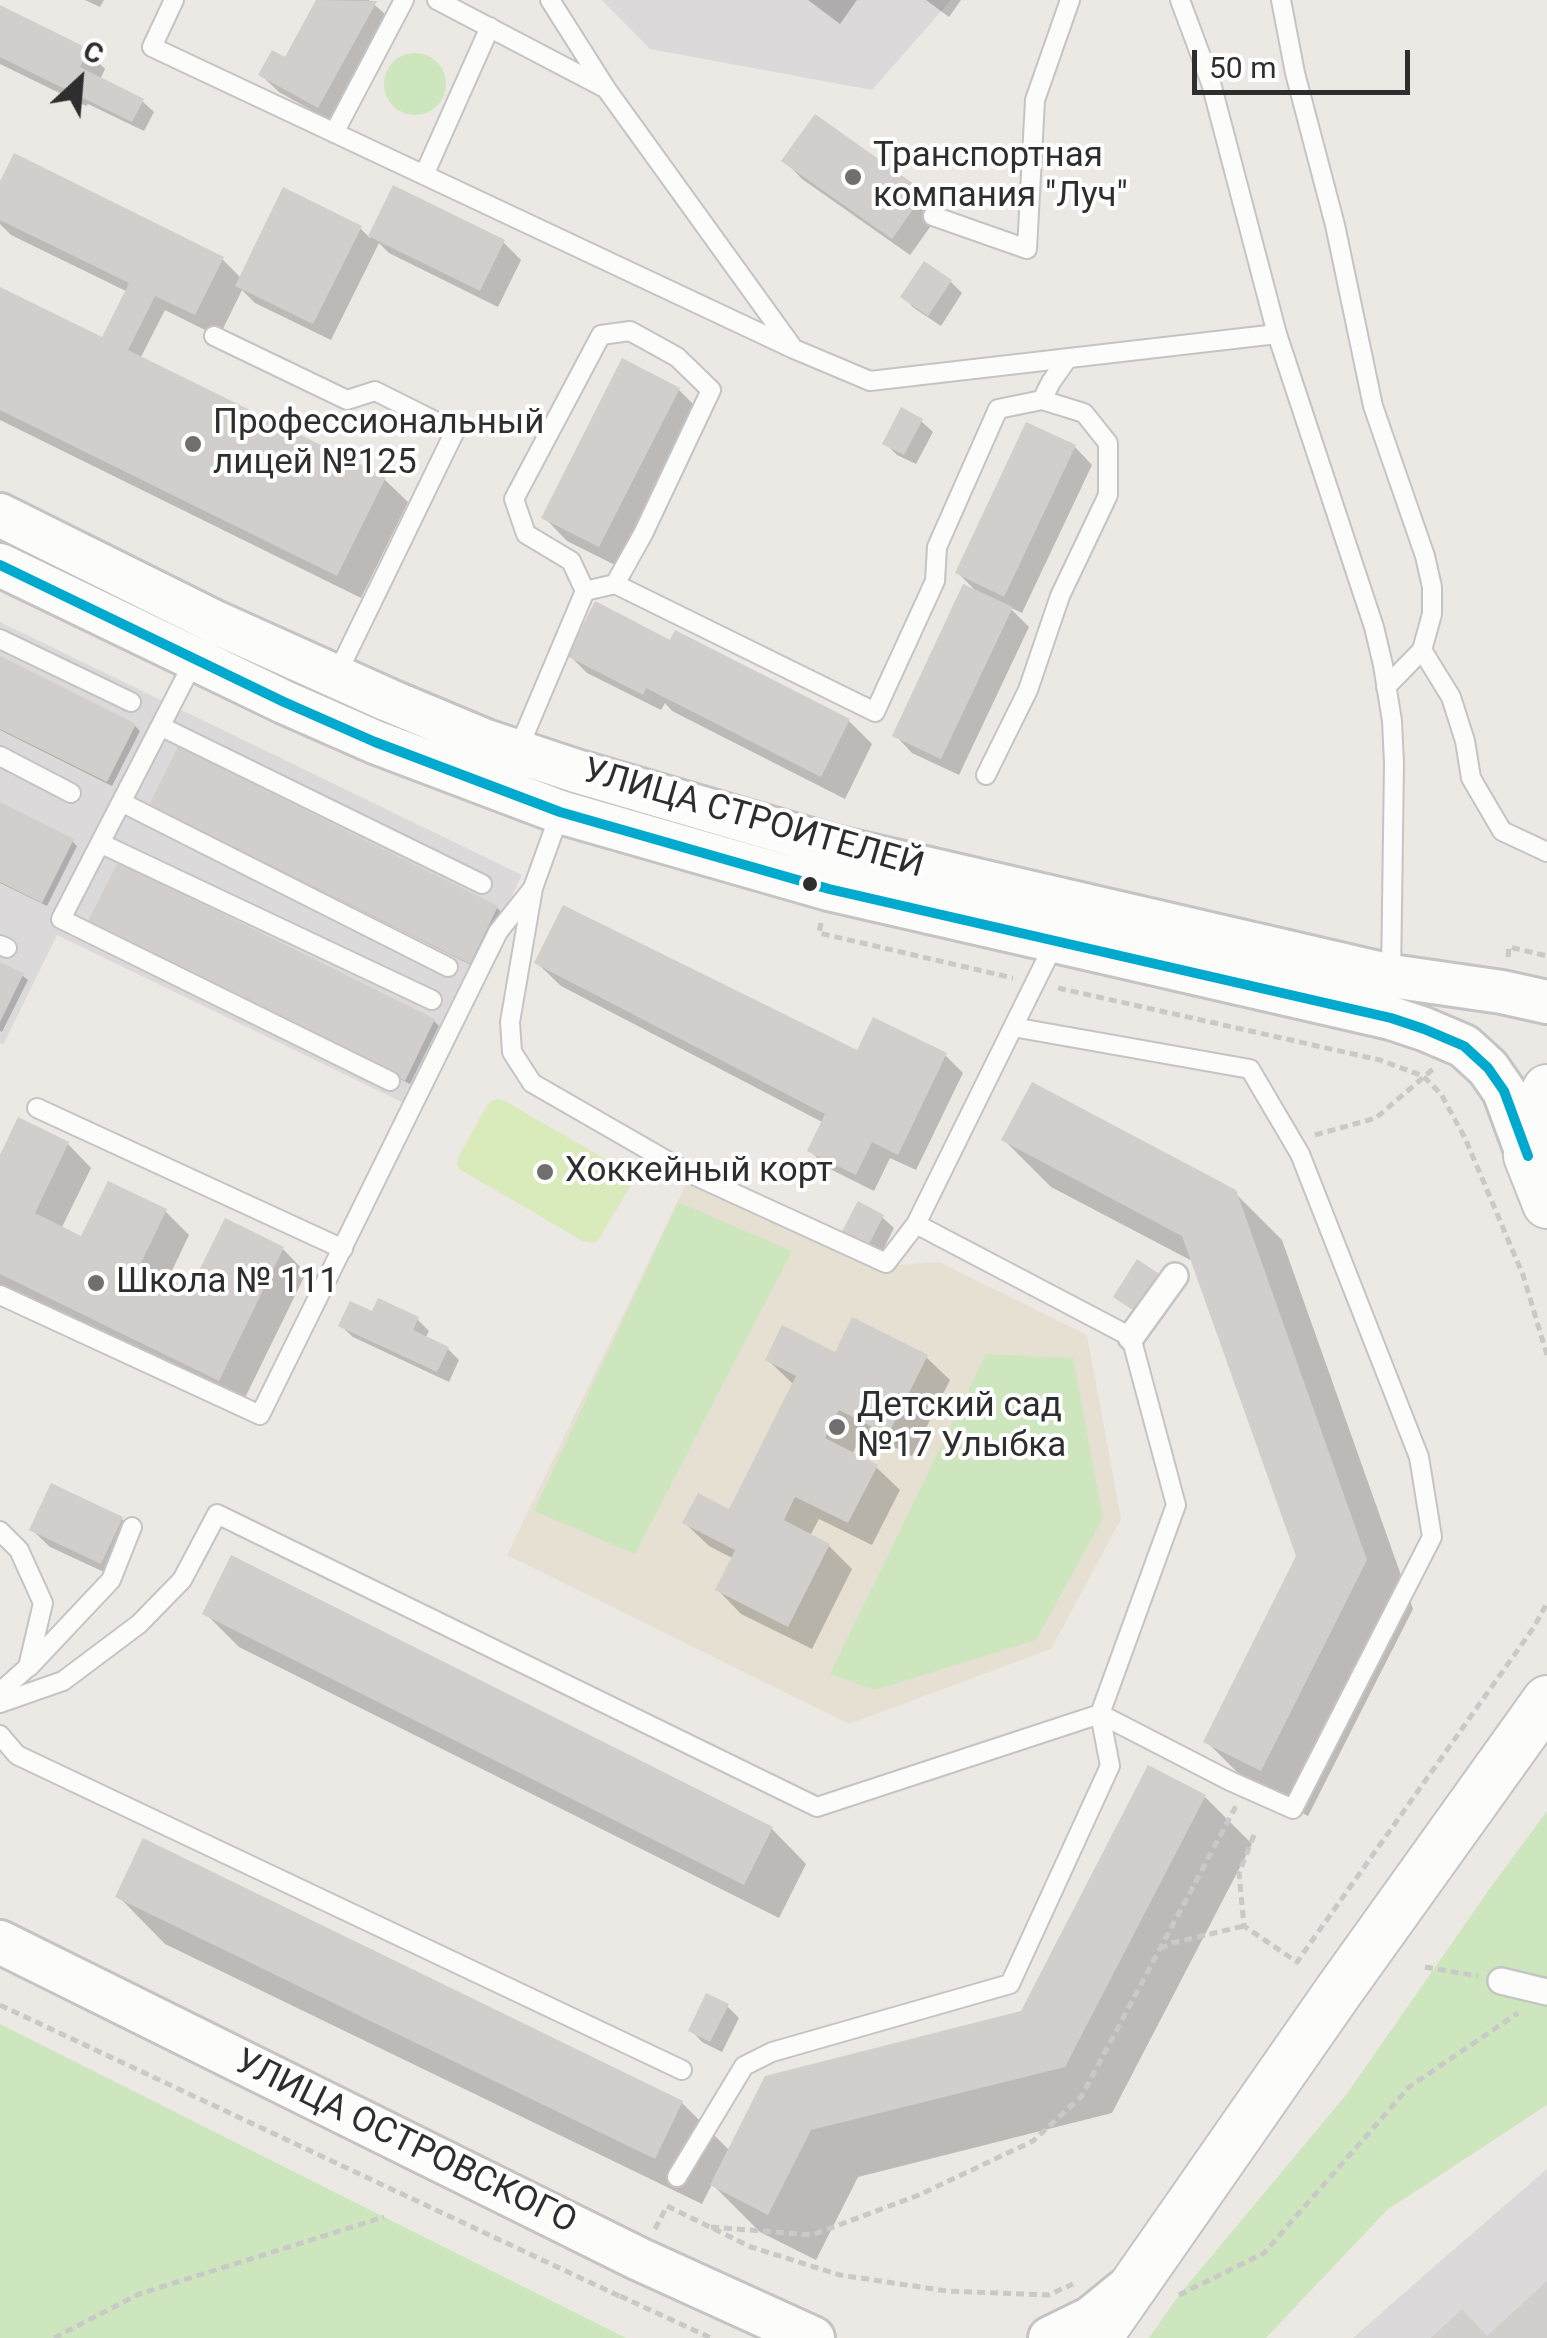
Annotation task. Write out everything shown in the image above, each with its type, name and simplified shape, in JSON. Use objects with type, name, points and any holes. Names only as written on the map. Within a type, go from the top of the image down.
[{"type":"main road","points":[[1547,1089],[1528,1136],[1528,1156],[1547,1204]]},
{"type":"main road","points":[[1097,2338],[1158,2289],[1338,1992],[1547,1700]]},
{"type":"street","name":"УЛИЦА СТРОИТЕЛЕЙ","points":[[0,515],[217,623],[486,741],[509,770]]},
{"type":"street","name":"УЛИЦА СТРОИТЕЛЕЙ","points":[[0,564],[375,742],[509,770],[829,889],[1055,942],[1391,997],[1502,992],[1547,1002]]},
{"type":"street","name":"УЛИЦА СТРОИТЕЛЕЙ","points":[[568,791],[838,848],[1391,997],[1424,1029],[1464,1046],[1488,1068],[1504,1091],[1528,1156]]},
{"type":"street","points":[[1131,1337],[1175,1276]]},
{"type":"street","name":"УЛИЦА ОСТРОВСКОГО","points":[[0,1942],[638,2259],[813,2338]]},
{"type":"street","points":[[1500,1981],[1547,1992]]},
{"type":"street","points":[[1050,2338],[1158,2289]]},
{"type":"lane","points":[[174,0],[152,47],[794,350],[870,380],[1277,334]]},
{"type":"lane","points":[[334,133],[404,0]]},
{"type":"lane","points":[[437,0],[608,90]]},
{"type":"lane","points":[[550,0],[608,90],[794,350]]},
{"type":"lane","points":[[933,216],[1027,249],[1035,100],[1070,0]]},
{"type":"lane","points":[[1180,0],[1212,83],[1277,334],[1374,627],[1386,687],[1394,763],[1391,997]]},
{"type":"lane","points":[[1281,0],[1373,406],[1432,587],[1432,614],[1422,650],[1386,687]]},
{"type":"lane","points":[[424,175],[490,27]]},
{"type":"lane","points":[[509,770],[585,591],[571,560],[526,534],[514,500],[601,335],[630,331],[677,357],[711,390],[615,584]]},
{"type":"lane","points":[[214,336],[347,400],[375,390],[456,431],[336,676]]},
{"type":"lane","points":[[1042,400],[1068,358]]},
{"type":"lane","points":[[585,591],[615,584],[875,712],[935,581],[937,547],[998,409],[1042,400],[1084,413],[1108,443],[1108,496],[1060,596],[1028,690],[986,775]]},
{"type":"lane","points":[[0,639],[131,702]]},
{"type":"lane","points":[[1422,650],[1450,697],[1465,740],[1471,778],[1502,831],[1547,852]]},
{"type":"lane","points":[[196,659],[62,919],[390,1082]]},
{"type":"lane","points":[[162,727],[482,884]]},
{"type":"lane","points":[[0,756],[72,792]]},
{"type":"lane","points":[[568,791],[533,888],[510,1022],[512,1052],[532,1084],[685,1171],[886,1263],[916,1224],[1055,942]]},
{"type":"lane","points":[[123,802],[448,968]]},
{"type":"lane","points":[[102,844],[432,1000]]},
{"type":"lane","points":[[0,1295],[260,1414],[498,932],[533,888]]},
{"type":"lane","points":[[0,1704],[63,1681],[139,1624],[182,1580],[217,1514],[817,1807],[1100,1714],[1292,1808],[1432,1536],[1419,1457],[1300,1154],[1250,1069],[1013,1027]]},
{"type":"lane","points":[[37,1108],[343,1249]]},
{"type":"lane","points":[[677,2177],[744,2066],[772,2052],[1010,1984],[1110,1766],[1100,1714],[1176,1505],[1131,1337],[916,1224]]},
{"type":"lane","points":[[0,1692],[110,1580],[132,1528]]},
{"type":"lane","points":[[0,1531],[19,1550],[43,1603],[28,1667]]},
{"type":"lane","points":[[0,1735],[17,1755],[682,2070]]},
{"type":"path","points":[[1160,1949],[1244,1926],[1297,1962],[1534,1627],[1547,1603]]},
{"type":"path","points":[[711,2226],[812,2236],[919,2196],[1033,2141],[1081,2097],[1248,1789]]},
{"type":"path","points":[[1244,1926],[1240,1873],[1254,1835]]},
{"type":"path","points":[[1425,1966],[1500,1981]]},
{"type":"path","points":[[0,2005],[619,2296]]},
{"type":"path","points":[[1158,2289],[1264,2253],[1409,2086],[1523,2010]]},
{"type":"path","points":[[668,2206],[751,2247],[840,2275],[948,2291],[1048,2295],[1076,2283]]},
{"type":"path","points":[[54,2338],[140,2294],[384,2217]]},
{"type":"shaded area","points":[[602,0],[951,0],[872,90],[650,49]]},
{"type":"shaded area","points":[[0,622],[522,875],[410,1106],[57,935],[3,1045],[0,1043]]},
{"type":"shaded area","name":"Детский сад №17 Улыбка","points":[[689,1178],[885,1266],[939,1262],[1087,1335],[1121,1519],[1051,1649],[849,1724],[507,1555]]},
{"type":"shaded area","points":[[1547,2169],[1547,2338],[1353,2338],[1437,2264]]},
{"type":"green space","points":[[415,53],[437,62],[446,84],[437,106],[415,115],[393,106],[384,84],[393,62]]},
{"type":"green space","name":"Хоккейный корт","points":[[497,1099],[631,1174],[631,1185],[597,1242],[583,1241],[459,1169],[459,1156],[486,1107]]},
{"type":"green space","points":[[678,1202],[792,1251],[635,1554],[534,1511]]},
{"type":"green space","points":[[986,1354],[1073,1358],[1103,1518],[1036,1640],[875,1690],[830,1674]]},
{"type":"green space","points":[[1547,1811],[1547,2105],[1387,2210],[1266,2338],[1149,2338],[1179,2295],[1346,2095]]},
{"type":"green space","points":[[0,2024],[384,2217],[626,2338],[0,2338]]},
{"type":"building","points":[[316,0],[377,1],[318,108],[258,75],[272,50],[285,57]]},
{"type":"building","points":[[0,5],[89,49],[80,67],[144,99],[132,122],[0,57]]},
{"type":"building","name":"Транспортная компания \"Луч\"","points":[[815,114],[925,192],[892,239],[781,161]]},
{"type":"building","name":"Профессиональный лицей №125","points":[[14,153],[224,257],[195,315],[155,296],[128,350],[386,477],[337,576],[0,410],[0,287],[102,337],[129,283],[0,220],[0,181]]},
{"type":"building","points":[[393,185],[505,240],[480,291],[368,236]]},
{"type":"building","points":[[283,187],[362,226],[313,324],[235,286]]},
{"type":"building","points":[[924,261],[952,280],[928,316],[900,297]]},
{"type":"building","points":[[622,358],[680,388],[599,547],[541,518]]},
{"type":"building","points":[[901,407],[923,419],[904,455],[882,444]]},
{"type":"building","points":[[1026,422],[1076,445],[1004,597],[955,573]]},
{"type":"building","points":[[963,584],[1013,607],[941,759],[892,736]]},
{"type":"building","points":[[595,601],[670,640],[675,630],[850,719],[821,777],[646,688],[643,695],[567,656]]},
{"type":"building","points":[[0,656],[136,724],[107,782],[0,729]]},
{"type":"building","points":[[178,747],[498,906],[470,964],[149,805]]},
{"type":"building","points":[[0,802],[74,839],[42,903],[0,882]]},
{"type":"building","points":[[118,862],[435,1019],[405,1081],[87,923]]},
{"type":"building","points":[[563,905],[857,1050],[873,1017],[947,1053],[898,1155],[872,1142],[856,1175],[807,1151],[825,1114],[534,963]]},
{"type":"building","points":[[0,962],[24,973],[0,1022]]},
{"type":"building","points":[[1032,1082],[1236,1190],[1367,1560],[1261,1771],[1203,1742],[1296,1556],[1182,1236],[1001,1140]]},
{"type":"building","points":[[18,1117],[69,1142],[35,1213],[81,1236],[108,1181],[167,1209],[140,1265],[190,1289],[225,1218],[284,1247],[219,1381],[0,1274],[0,1155]]},
{"type":"building","points":[[858,1201],[884,1215],[867,1248],[840,1235]]},
{"type":"building","points":[[1137,1259],[1161,1275],[1137,1313],[1113,1297]]},
{"type":"building","points":[[378,1298],[419,1317],[413,1330],[449,1347],[437,1372],[338,1326],[350,1301],[372,1311]]},
{"type":"building","points":[[852,1317],[928,1355],[888,1435],[839,1410],[825,1438],[878,1465],[848,1523],[795,1497],[784,1520],[830,1544],[788,1627],[715,1590],[735,1550],[682,1523],[698,1493],[729,1509],[796,1376],[765,1360],[782,1325],[835,1352]]},
{"type":"building","points":[[51,1483],[123,1517],[101,1564],[29,1530]]},
{"type":"building","points":[[231,1555],[773,1827],[744,1885],[202,1614]]},
{"type":"building","points":[[1148,1765],[1206,1795],[1065,2067],[811,2130],[768,2215],[710,2185],[765,2076],[1021,2011]]},
{"type":"building","points":[[143,1838],[683,2101],[655,2159],[115,1897]]},
{"type":"building","points":[[706,1993],[729,2004],[710,2042],[688,2031]]},
{"type":"building","points":[[1547,2281],[1547,2338],[1431,2338],[1462,2309],[1487,2336]]},
{"type":"transit line","points":[[0,565],[284,702],[375,742],[560,812],[829,889],[1391,1018],[1424,1029],[1464,1046],[1488,1068],[1504,1091],[1528,1156]]},
{"type":"place","name":"Транспортная компания \"Луч\"","points":[[853,177]]},
{"type":"place","name":"Профессиональный лицей №125","points":[[193,444]]},
{"type":"place","name":"Хоккейный корт","points":[[545,1172]]},
{"type":"place","name":"Школа № 111","points":[[96,1283]]},
{"type":"place","name":"Детский сад №17 Улыбка","points":[[837,1427]]}]
